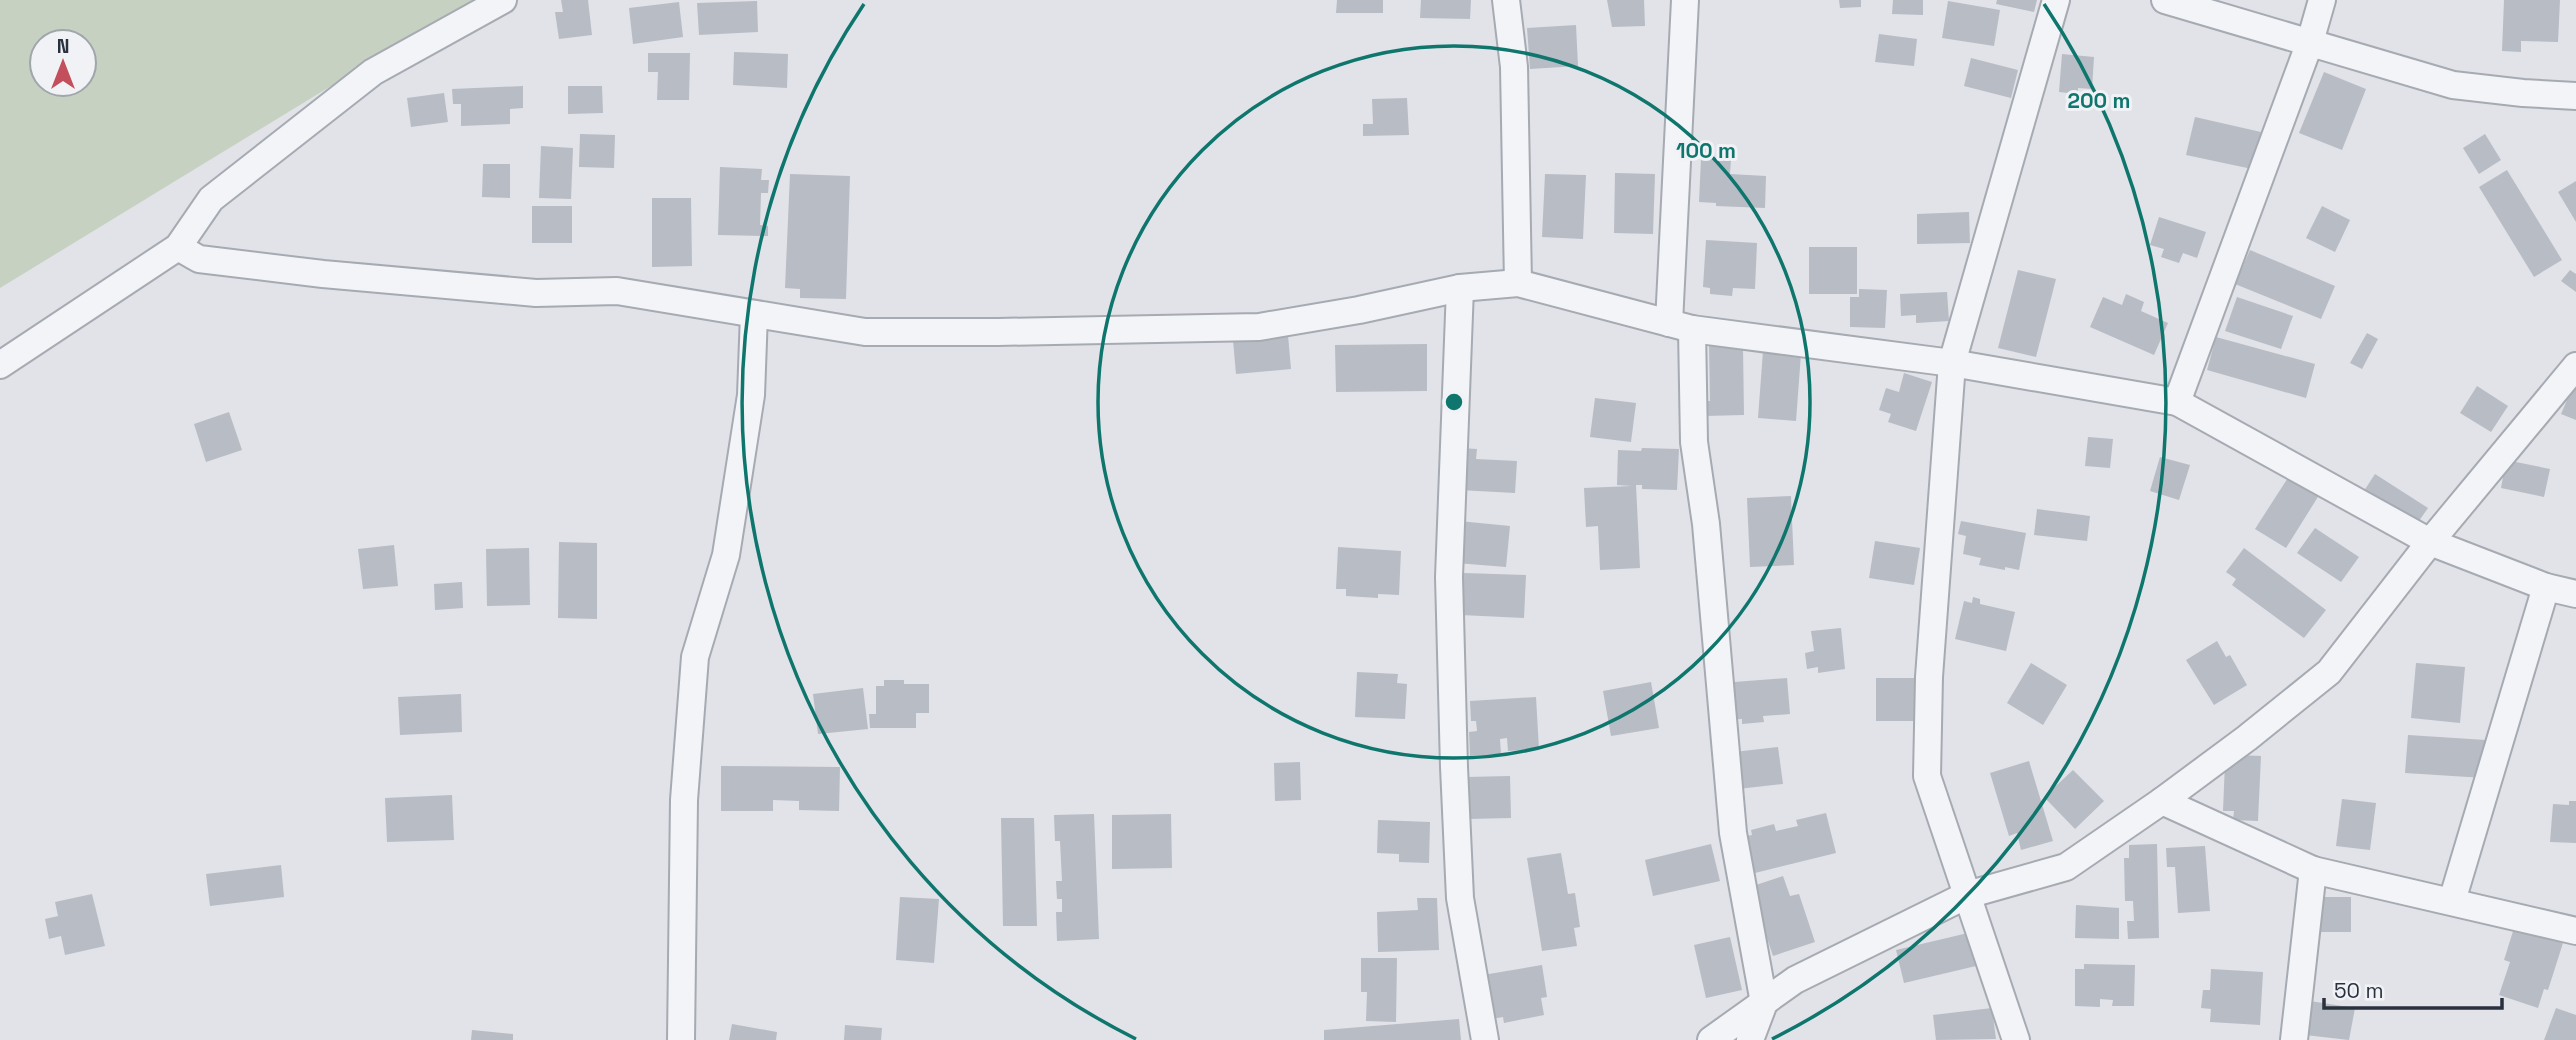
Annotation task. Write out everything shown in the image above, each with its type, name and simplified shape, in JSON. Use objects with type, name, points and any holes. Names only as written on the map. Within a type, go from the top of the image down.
[{"type":"street","points":[[0,365],[178,247],[211,198],[373,72],[503,0]]},
{"type":"street","points":[[1506,0],[1514,67],[1518,283]]},
{"type":"street","points":[[1685,0],[1681,326],[1706,524],[1733,833],[1764,1003],[1750,1040]]},
{"type":"street","points":[[2016,1040],[1927,776],[1929,677],[1952,363],[2056,0]]},
{"type":"street","points":[[2165,0],[2454,85],[2576,96]]},
{"type":"street","points":[[2177,402],[2310,42],[2322,0]]},
{"type":"street","points":[[178,247],[199,259],[323,274],[536,293],[617,291],[865,332],[1259,327],[1359,310],[1460,288],[1518,283],[1681,326],[1952,363],[2177,402],[2430,542],[2546,587],[2576,594]]},
{"type":"street","points":[[1460,288],[1450,577],[1454,767],[1460,898],[1485,1040]]},
{"type":"street","points":[[681,1040],[684,800],[695,657],[726,555],[751,395],[754,314]]},
{"type":"street","points":[[1712,1040],[1795,980],[1967,895],[2066,867],[2162,802],[2329,672],[2430,542],[2576,366]]},
{"type":"street","points":[[2452,901],[2546,587]]},
{"type":"street","points":[[2162,802],[2313,870],[2576,931]]},
{"type":"street","points":[[2294,1040],[2313,870]]},
{"type":"green space","points":[[0,0],[477,0],[426,28],[0,288]]},
{"type":"building","points":[[561,0],[588,0],[592,35],[559,39],[555,12],[563,12]]},
{"type":"building","points":[[1337,0],[1383,0],[1383,13],[1336,13]]},
{"type":"building","points":[[1421,0],[1471,0],[1470,19],[1420,18]]},
{"type":"building","points":[[1607,0],[1644,0],[1645,26],[1612,27]]},
{"type":"building","points":[[1839,0],[1861,0],[1861,7],[1840,8]]},
{"type":"building","points":[[1893,0],[1923,0],[1923,15],[1892,14]]},
{"type":"building","points":[[1997,0],[2037,0],[2034,12],[1996,4]]},
{"type":"building","points":[[2504,0],[2560,0],[2558,42],[2521,41],[2521,52],[2502,51]]},
{"type":"building","points":[[757,1],[758,32],[699,35],[697,3]]},
{"type":"building","points":[[1948,1],[2000,10],[1994,46],[1942,38]]},
{"type":"building","points":[[679,2],[683,37],[633,44],[629,8]]},
{"type":"building","points":[[1576,25],[1578,66],[1530,69],[1527,28]]},
{"type":"building","points":[[1879,34],[1917,39],[1914,66],[1875,62]]},
{"type":"building","points":[[734,52],[788,54],[787,88],[733,85]]},
{"type":"building","points":[[648,53],[690,53],[689,100],[657,100],[658,72],[648,72]]},
{"type":"building","points":[[2062,54],[2094,57],[2092,89],[2078,88],[2078,94],[2059,92]]},
{"type":"building","points":[[1971,58],[2018,70],[2011,98],[1964,86]]},
{"type":"building","points":[[2324,72],[2366,89],[2342,150],[2299,133]]},
{"type":"building","points":[[523,86],[523,108],[510,109],[510,124],[461,126],[461,104],[453,104],[452,89]]},
{"type":"building","points":[[568,86],[602,86],[603,113],[568,114]]},
{"type":"building","points":[[444,93],[448,122],[411,127],[407,98]]},
{"type":"building","points":[[1407,98],[1409,135],[1363,136],[1363,124],[1373,124],[1372,99]]},
{"type":"building","points":[[2195,117],[2261,132],[2252,169],[2186,155]]},
{"type":"building","points":[[580,134],[615,135],[614,168],[579,167]]},
{"type":"building","points":[[2485,134],[2501,160],[2479,174],[2463,148]]},
{"type":"building","points":[[541,146],[573,148],[571,199],[539,198]]},
{"type":"building","points":[[1701,159],[1731,159],[1730,174],[1766,176],[1765,208],[1716,206],[1716,203],[1699,202]]},
{"type":"building","points":[[483,164],[510,164],[510,198],[482,197]]},
{"type":"building","points":[[720,167],[762,169],[761,180],[769,180],[768,193],[761,193],[760,225],[768,226],[768,236],[718,235]]},
{"type":"building","points":[[2507,170],[2562,260],[2534,277],[2479,187]]},
{"type":"building","points":[[1615,173],[1655,174],[1653,234],[1614,233]]},
{"type":"building","points":[[790,174],[850,176],[846,299],[800,298],[800,289],[785,288]]},
{"type":"building","points":[[1545,174],[1586,175],[1583,239],[1542,237]]},
{"type":"building","points":[[2576,181],[2576,222],[2558,192]]},
{"type":"building","points":[[652,198],[691,198],[692,266],[652,267]]},
{"type":"building","points":[[532,206],[572,206],[572,243],[532,243]]},
{"type":"building","points":[[2322,206],[2350,220],[2335,252],[2306,238]]},
{"type":"building","points":[[1969,212],[1970,243],[1917,244],[1917,214]]},
{"type":"building","points":[[2159,217],[2206,232],[2197,258],[2183,253],[2179,263],[2161,257],[2164,249],[2150,245]]},
{"type":"building","points":[[1706,240],[1757,243],[1755,289],[1733,288],[1732,296],[1710,294],[1710,288],[1703,287]]},
{"type":"building","points":[[1809,247],[1857,247],[1857,294],[1809,294]]},
{"type":"building","points":[[2250,250],[2335,286],[2321,319],[2235,284]]},
{"type":"building","points":[[2018,270],[2056,279],[2036,357],[1998,348]]},
{"type":"building","points":[[2570,270],[2576,274],[2576,292],[2561,281]]},
{"type":"building","points":[[1859,289],[1887,290],[1885,328],[1850,327],[1850,297],[1859,297]]},
{"type":"building","points":[[1947,292],[1949,321],[1916,323],[1916,315],[1901,316],[1900,294]]},
{"type":"building","points":[[2126,294],[2144,302],[2141,311],[2168,323],[2154,355],[2090,327],[2103,297],[2122,305]]},
{"type":"building","points":[[2237,297],[2293,316],[2281,349],[2225,331]]},
{"type":"building","points":[[1287,324],[1291,369],[1236,374],[1232,329]]},
{"type":"building","points":[[2367,333],[2378,339],[2362,369],[2350,363]]},
{"type":"building","points":[[2216,337],[2315,364],[2306,398],[2207,370]]},
{"type":"building","points":[[1427,344],[1427,391],[1336,392],[1335,345]]},
{"type":"building","points":[[1709,346],[1743,346],[1744,415],[1705,416],[1704,401],[1710,401]]},
{"type":"building","points":[[1763,351],[1801,354],[1796,421],[1758,418]]},
{"type":"building","points":[[1904,373],[1932,382],[1916,431],[1888,422],[1891,414],[1879,410],[1886,388],[1899,392]]},
{"type":"building","points":[[2576,379],[2576,420],[2561,414]]},
{"type":"building","points":[[2477,386],[2508,406],[2491,432],[2460,413]]},
{"type":"building","points":[[1595,398],[1636,403],[1631,442],[1590,437]]},
{"type":"building","points":[[229,412],[242,450],[206,462],[194,424]]},
{"type":"building","points":[[2088,437],[2113,439],[2110,468],[2085,466]]},
{"type":"building","points":[[1461,448],[1477,449],[1476,459],[1517,461],[1515,493],[1459,490]]},
{"type":"building","points":[[1642,448],[1679,449],[1677,490],[1642,489],[1642,485],[1636,485],[1640,568],[1600,570],[1598,526],[1586,527],[1584,488],[1632,486],[1617,485],[1618,450],[1641,451]]},
{"type":"building","points":[[2160,457],[2190,465],[2179,500],[2150,491]]},
{"type":"building","points":[[2506,460],[2550,469],[2544,497],[2501,488]]},
{"type":"building","points":[[2291,473],[2321,492],[2286,548],[2255,529]]},
{"type":"building","points":[[2375,474],[2428,508],[2414,528],[2362,494]]},
{"type":"building","points":[[1791,496],[1794,565],[1750,567],[1747,498]]},
{"type":"building","points":[[2037,509],[2090,516],[2087,541],[2034,535]]},
{"type":"building","points":[[1459,521],[1510,526],[1506,567],[1456,563]]},
{"type":"building","points":[[1961,521],[2026,533],[2019,570],[1979,565],[1981,558],[1963,554],[1966,536],[1958,534]]},
{"type":"building","points":[[2315,528],[2359,557],[2341,582],[2297,553]]},
{"type":"building","points":[[1875,541],[1920,548],[1914,585],[1869,578]]},
{"type":"building","points":[[559,542],[597,543],[597,619],[558,618]]},
{"type":"building","points":[[394,545],[398,586],[363,589],[358,549]]},
{"type":"building","points":[[1338,547],[1401,551],[1399,595],[1378,594],[1378,598],[1346,596],[1346,589],[1336,589]]},
{"type":"building","points":[[529,548],[530,605],[487,606],[486,549]]},
{"type":"building","points":[[2244,548],[2326,610],[2304,638],[2232,585],[2236,579],[2226,572]]},
{"type":"building","points":[[1463,573],[1526,575],[1524,618],[1461,615]]},
{"type":"building","points":[[462,582],[463,608],[435,610],[434,584]]},
{"type":"building","points":[[1973,597],[1980,599],[1980,604],[2015,612],[2006,651],[1955,639],[1964,601],[1972,603]]},
{"type":"building","points":[[1841,628],[1845,669],[1818,673],[1818,667],[1807,669],[1805,653],[1814,651],[1811,631]]},
{"type":"building","points":[[2217,641],[2226,657],[2230,655],[2247,685],[2214,705],[2186,660]]},
{"type":"building","points":[[2031,663],[2067,685],[2043,725],[2007,703]]},
{"type":"building","points":[[2416,663],[2465,667],[2460,723],[2411,718]]},
{"type":"building","points":[[1357,672],[1398,674],[1397,683],[1407,684],[1405,719],[1355,717]]},
{"type":"building","points":[[1787,678],[1790,714],[1763,716],[1764,722],[1742,724],[1742,719],[1725,720],[1721,683]]},
{"type":"building","points":[[1876,678],[1923,678],[1923,721],[1876,721]]},
{"type":"building","points":[[884,680],[904,680],[904,684],[929,684],[929,713],[916,713],[916,728],[870,728],[869,714],[876,714],[876,686],[884,686]]},
{"type":"building","points":[[1651,682],[1659,728],[1611,736],[1603,691]]},
{"type":"building","points":[[863,688],[868,729],[818,734],[813,694]]},
{"type":"building","points":[[461,694],[462,732],[400,735],[398,697]]},
{"type":"building","points":[[1536,697],[1539,749],[1508,751],[1507,738],[1500,739],[1501,754],[1470,756],[1469,732],[1477,731],[1476,721],[1471,721],[1470,701]]},
{"type":"building","points":[[2408,735],[2486,740],[2484,778],[2405,773]]},
{"type":"building","points":[[1778,747],[1783,784],[1738,789],[1734,752]]},
{"type":"building","points":[[2237,755],[2261,756],[2258,821],[2233,820],[2234,811],[2223,811],[2225,763],[2236,764]]},
{"type":"building","points":[[2029,761],[2053,841],[2021,850],[2017,833],[2009,836],[1990,773]]},
{"type":"building","points":[[1300,762],[1301,800],[1275,801],[1274,763]]},
{"type":"building","points":[[721,766],[840,767],[839,811],[799,810],[799,801],[773,800],[773,811],[721,811]]},
{"type":"building","points":[[2073,770],[2104,801],[2075,829],[2044,797]]},
{"type":"building","points":[[1510,776],[1511,818],[1468,819],[1467,777]]},
{"type":"building","points":[[452,795],[454,840],[387,842],[385,798]]},
{"type":"building","points":[[2342,799],[2376,803],[2370,850],[2336,846]]},
{"type":"building","points":[[2569,801],[2576,801],[2576,843],[2550,842],[2553,804],[2569,805]]},
{"type":"building","points":[[1826,813],[1836,853],[1747,875],[1737,838],[1752,835],[1751,830],[1774,824],[1776,831],[1798,826],[1796,820]]},
{"type":"building","points":[[1094,814],[1099,939],[1057,941],[1056,912],[1062,912],[1062,899],[1057,899],[1056,881],[1062,881],[1060,841],[1055,841],[1054,815]]},
{"type":"building","points":[[1171,814],[1172,868],[1112,869],[1112,815]]},
{"type":"building","points":[[1001,818],[1034,818],[1037,926],[1003,926]]},
{"type":"building","points":[[1378,820],[1430,822],[1429,863],[1399,862],[1399,854],[1377,853]]},
{"type":"building","points":[[1711,844],[1720,881],[1653,896],[1645,860]]},
{"type":"building","points":[[2157,844],[2159,938],[2128,939],[2127,921],[2134,921],[2133,901],[2125,901],[2124,858],[2129,858],[2129,845]]},
{"type":"building","points":[[2205,846],[2210,911],[2178,913],[2175,867],[2167,867],[2166,848]]},
{"type":"building","points":[[1561,853],[1568,894],[1575,893],[1580,927],[1574,928],[1577,946],[1542,951],[1527,858]]},
{"type":"building","points":[[281,865],[284,897],[210,906],[206,874]]},
{"type":"building","points":[[1783,876],[1790,896],[1799,894],[1815,942],[1773,956],[1750,887]]},
{"type":"building","points":[[92,894],[105,946],[65,955],[61,936],[49,939],[45,919],[58,916],[55,902]]},
{"type":"building","points":[[900,897],[939,899],[934,963],[896,960]]},
{"type":"building","points":[[2317,897],[2351,897],[2351,932],[2317,932]]},
{"type":"building","points":[[1417,898],[1437,898],[1439,950],[1378,952],[1377,912],[1418,910]]},
{"type":"building","points":[[2076,905],[2119,908],[2119,939],[2075,938]]},
{"type":"building","points":[[2514,928],[2563,943],[2548,990],[2544,989],[2538,1008],[2499,995],[2510,962],[2504,960]]},
{"type":"building","points":[[1968,933],[1976,966],[1904,983],[1896,950]]},
{"type":"building","points":[[1730,937],[1742,990],[1706,998],[1694,945]]},
{"type":"building","points":[[1361,958],[1397,958],[1396,1022],[1366,1021],[1367,992],[1361,992]]},
{"type":"building","points":[[2084,964],[2135,965],[2134,1006],[2112,1006],[2113,1000],[2100,999],[2100,1007],[2075,1006],[2075,969],[2084,969]]},
{"type":"building","points":[[1542,965],[1547,997],[1541,998],[1544,1015],[1504,1023],[1503,1017],[1491,1019],[1483,975]]},
{"type":"building","points":[[2211,969],[2263,972],[2260,1025],[2210,1022],[2211,1009],[2201,1008],[2203,990],[2210,990]]},
{"type":"building","points":[[2310,1001],[2355,1008],[2349,1040],[2305,1035]]},
{"type":"building","points":[[1992,1008],[1996,1039],[1936,1040],[1933,1015]]},
{"type":"building","points":[[2556,1008],[2576,1015],[2576,1040],[2544,1040]]},
{"type":"building","points":[[1459,1019],[1461,1040],[1324,1040],[1324,1030]]},
{"type":"building","points":[[732,1024],[777,1032],[776,1040],[729,1040]]},
{"type":"building","points":[[845,1025],[882,1028],[881,1040],[844,1040]]},
{"type":"building","points":[[472,1030],[513,1034],[513,1040],[471,1040]]}]
